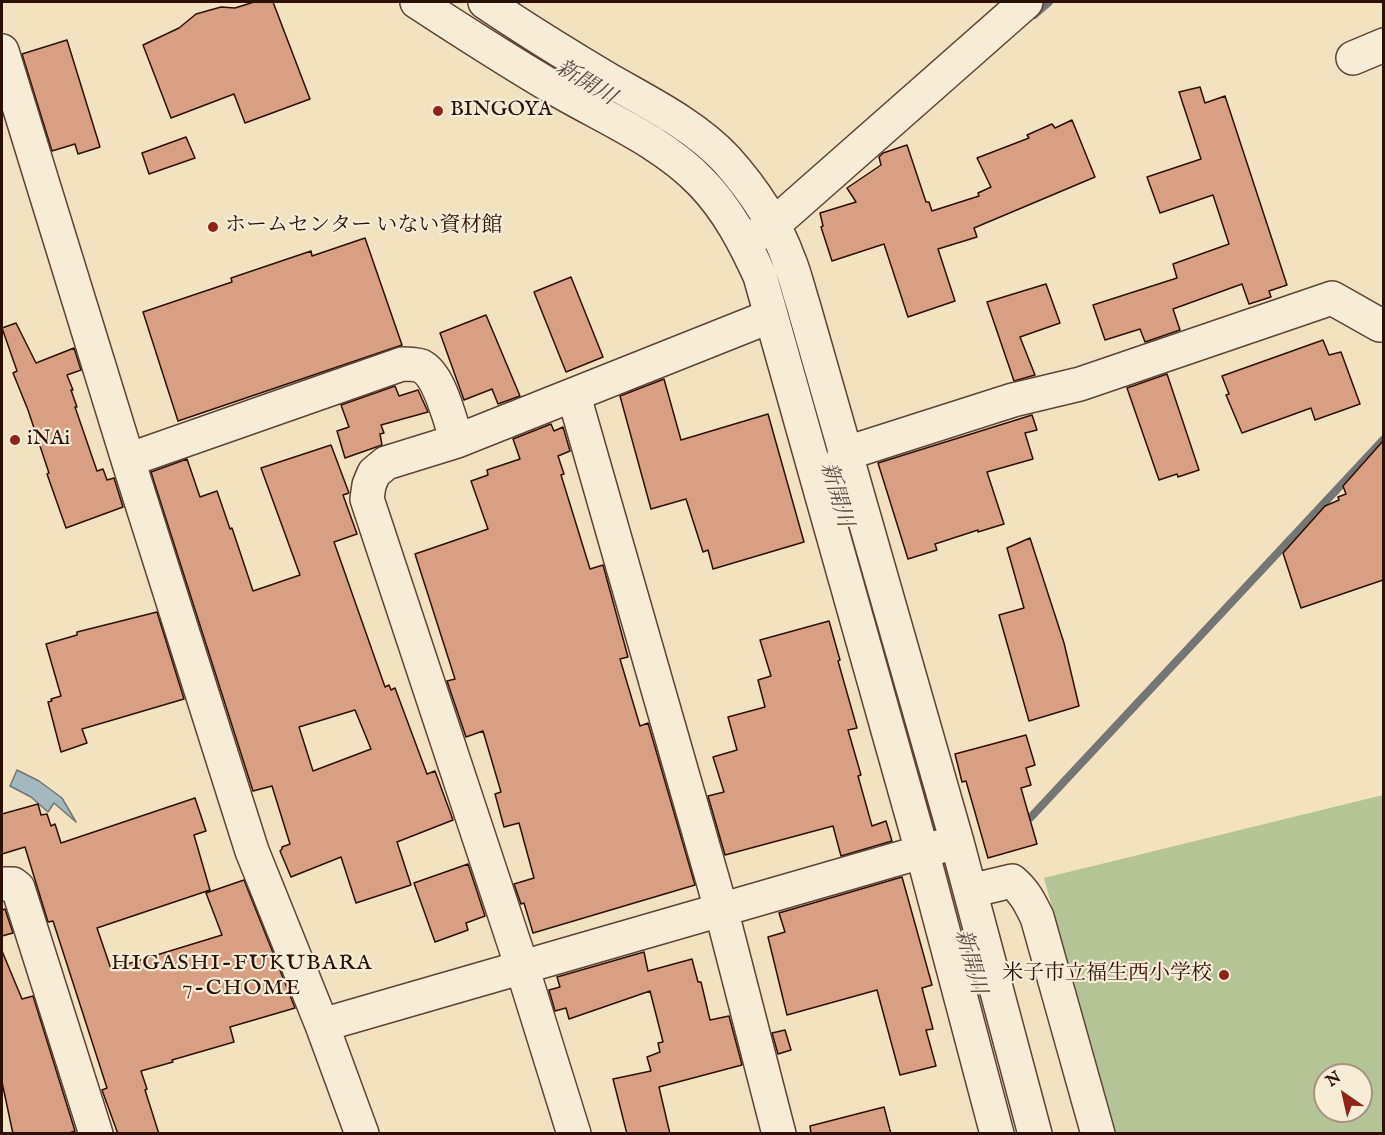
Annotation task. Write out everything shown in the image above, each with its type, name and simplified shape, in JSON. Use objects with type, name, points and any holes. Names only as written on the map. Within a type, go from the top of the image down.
[{"type":"street","points":[[417,2],[665,112],[696,132],[726,158],[751,190],[758,234],[760,276],[771,316],[939,847],[970,891],[1035,1134]]},
{"type":"street","points":[[485,2],[531,54]]},
{"type":"street","points":[[758,234],[1026,2]]},
{"type":"street","points":[[1353,58],[1383,45]]},
{"type":"street","points":[[2,51],[252,851],[322,1025],[362,1134]]},
{"type":"street","points":[[758,234],[789,259],[844,454],[939,847],[997,1134]]},
{"type":"street","points":[[844,454],[1013,400],[1080,384],[1332,298],[1382,327]]},
{"type":"street","points":[[574,1134],[522,968],[367,499],[369,484],[374,473],[386,463],[458,441],[771,316]]},
{"type":"street","points":[[128,460],[402,364],[419,365],[430,372],[458,441]]},
{"type":"street","points":[[574,396],[721,909],[779,1134]]},
{"type":"street","points":[[322,1025],[939,847]]},
{"type":"street","points":[[970,891],[1012,881],[1029,900],[1037,917],[1098,1134]]},
{"type":"street","points":[[2,884],[13,884],[18,888],[96,1134]]},
{"type":"green space","name":"米子市立福生西小学校","points":[[1383,795],[1383,1133],[1115,1133],[1044,878]]},
{"type":"water","points":[[17,770],[39,781],[62,798],[76,822],[54,803],[48,812],[31,797],[10,786]]},
{"type":"building","points":[[254,2],[273,2],[310,99],[245,123],[234,94],[171,118],[143,45],[179,28],[196,14],[221,7],[235,8]]},
{"type":"building","points":[[67,40],[100,147],[78,154],[75,144],[52,151],[22,54]]},
{"type":"building","points":[[1200,87],[1205,103],[1225,96],[1287,285],[1269,291],[1271,297],[1249,304],[1242,284],[1173,309],[1180,330],[1145,342],[1140,329],[1105,340],[1093,305],[1177,278],[1173,264],[1229,244],[1213,195],[1160,213],[1147,177],[1201,159],[1179,92]]},
{"type":"building","points":[[1072,120],[1095,177],[974,228],[977,237],[938,249],[955,301],[908,317],[884,244],[832,261],[821,227],[823,226],[820,213],[856,202],[847,188],[881,165],[879,157],[883,153],[907,145],[926,202],[929,202],[932,211],[979,196],[978,193],[991,187],[977,158],[1029,138],[1027,135],[1052,124],[1055,128]]},
{"type":"building","points":[[186,137],[195,158],[149,174],[142,153]]},
{"type":"building","points":[[365,238],[402,345],[178,421],[143,312],[232,282],[231,278],[311,251],[312,256]]},
{"type":"building","points":[[571,277],[603,357],[566,372],[534,292]]},
{"type":"building","points":[[1046,284],[1060,323],[1020,337],[1035,375],[1014,381],[987,302]]},
{"type":"building","points":[[486,315],[520,396],[498,404],[492,389],[464,400],[440,333]]},
{"type":"building","points":[[16,323],[36,363],[74,348],[81,370],[67,375],[73,390],[71,390],[77,407],[75,407],[97,471],[103,469],[107,480],[114,478],[123,507],[66,528],[28,410],[13,373],[17,371],[2,328]]},
{"type":"building","points":[[1323,340],[1329,355],[1341,352],[1360,404],[1315,420],[1311,408],[1242,433],[1226,395],[1229,394],[1222,376]]},
{"type":"building","points":[[1167,374],[1199,470],[1159,480],[1127,388]]},
{"type":"building","points":[[664,379],[681,440],[768,414],[804,542],[713,569],[708,550],[703,552],[686,499],[651,509],[620,396]]},
{"type":"building","points":[[395,386],[399,396],[418,390],[428,412],[381,425],[384,433],[380,434],[382,445],[345,458],[337,431],[349,427],[341,405]]},
{"type":"building","points":[[1032,415],[1037,430],[1025,433],[1033,459],[987,472],[1004,524],[935,544],[937,550],[908,559],[878,463]]},
{"type":"building","points":[[551,424],[554,431],[563,427],[570,451],[558,456],[564,474],[561,475],[590,569],[603,565],[628,657],[620,659],[640,726],[648,723],[695,885],[533,933],[524,903],[521,904],[514,884],[534,878],[519,823],[504,827],[495,794],[501,792],[483,731],[466,737],[447,681],[455,679],[415,554],[488,529],[471,481],[488,475],[487,470],[520,459],[513,439]]},
{"type":"building","points":[[1383,441],[1383,580],[1301,608],[1283,553],[1325,506],[1346,494],[1343,486]]},
{"type":"building","points":[[331,445],[349,493],[343,495],[357,534],[334,542],[385,687],[389,685],[391,690],[395,688],[427,774],[435,771],[453,820],[397,842],[411,885],[356,903],[341,857],[291,877],[280,851],[282,847],[290,844],[272,786],[253,791],[151,472],[187,459],[200,497],[217,491],[253,591],[300,575],[261,468]],"holes":[[[355,710],[371,749],[313,771],[299,727]]]},
{"type":"building","points":[[1030,538],[1064,643],[1079,706],[1029,721],[999,615],[1024,608],[1007,548]]},
{"type":"building","points":[[157,612],[184,699],[82,729],[87,743],[61,752],[48,702],[61,696],[46,644],[77,635],[77,632]]},
{"type":"building","points":[[829,621],[857,728],[848,730],[872,826],[886,821],[892,841],[841,856],[833,826],[725,855],[708,796],[724,792],[713,757],[737,750],[728,717],[765,707],[758,680],[771,676],[760,640]]},
{"type":"building","points":[[1026,735],[1035,765],[1026,768],[1031,785],[1021,788],[1037,844],[988,858],[966,781],[962,782],[955,754]]},
{"type":"building","points":[[195,798],[206,831],[194,835],[210,890],[97,928],[111,969],[222,935],[206,893],[244,880],[295,1008],[230,1027],[234,1042],[141,1071],[159,1134],[118,1134],[102,1090],[107,1088],[53,921],[48,922],[25,847],[2,854],[2,814],[38,804],[41,815],[47,814],[51,826],[55,824],[61,843]]},
{"type":"building","points":[[468,864],[485,916],[466,923],[468,930],[435,942],[414,883]]},
{"type":"building","points":[[902,877],[932,985],[922,988],[933,1029],[926,1030],[936,1066],[900,1075],[877,990],[787,1015],[768,937],[785,932],[779,913]]},
{"type":"building","points":[[5,909],[13,933],[2,936],[2,910]]},
{"type":"building","points":[[2,951],[22,999],[33,996],[75,1131],[66,1134],[13,1134],[2,1082]]},
{"type":"building","points":[[644,952],[648,971],[692,959],[698,982],[701,982],[710,1020],[729,1016],[742,1065],[659,1087],[670,1134],[627,1134],[613,1079],[651,1071],[647,1057],[660,1052],[658,1043],[663,1042],[650,991],[569,1019],[566,1008],[555,1011],[549,990],[560,987],[557,977]]},
{"type":"building","points":[[785,1030],[791,1050],[778,1054],[772,1033]]},
{"type":"building","points":[[884,1107],[891,1134],[811,1134],[810,1126]]},
{"type":"waterway","points":[[1034,15],[1049,2]]},
{"type":"waterway","points":[[1031,817],[1384,439]]},
{"type":"place","name":"BINGOYA","points":[[438,111]]},
{"type":"place","name":"ホームセンター いない資材館","points":[[213,227]]},
{"type":"place","name":"iNAi","points":[[15,440]]},
{"type":"place","name":"米子市立福生西小学校","points":[[1224,975]]},
{"type":"district","name":"HIGASHI-FUKUBARA 7-CHOME","points":[[242,976]]},
{"type":"water label","name":"新開川","points":[[585,84]]},
{"type":"water label","name":"新開川","points":[[835,495]]},
{"type":"water label","name":"新開川","points":[[969,962]]}]
